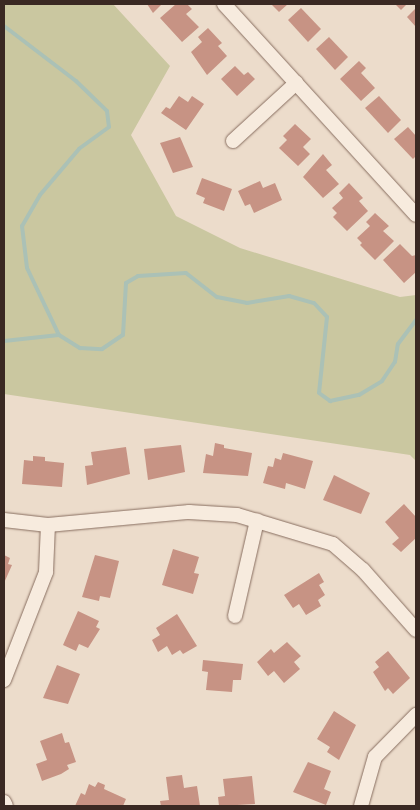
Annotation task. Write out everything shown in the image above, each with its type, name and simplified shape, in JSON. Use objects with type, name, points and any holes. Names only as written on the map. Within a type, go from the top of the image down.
[{"type":"street","points":[[224,4],[416,215]]},
{"type":"street","points":[[233,141],[296,83]]},
{"type":"street","points":[[4,520],[48,525],[189,512],[230,514],[257,521],[334,544],[363,570],[416,630]]},
{"type":"street","points":[[235,616],[257,521]]},
{"type":"street","points":[[4,680],[46,572],[48,525]]},
{"type":"street","points":[[361,806],[375,757],[388,739],[416,715]]},
{"type":"street","points":[[4,802],[6,806]]},
{"type":"shaded area","points":[[4,4],[113,4],[170,66],[131,135],[176,216],[240,248],[400,297],[416,295],[416,461],[410,455],[4,394]]},
{"type":"building","points":[[147,4],[162,4],[153,13]]},
{"type":"building","points":[[176,4],[187,4],[192,9],[186,14],[199,27],[182,42],[160,18]]},
{"type":"building","points":[[271,4],[288,4],[279,12]]},
{"type":"building","points":[[395,4],[407,4],[401,10]]},
{"type":"building","points":[[301,8],[321,29],[308,42],[288,20]]},
{"type":"building","points":[[416,8],[416,27],[407,17]]},
{"type":"building","points":[[208,28],[222,43],[218,46],[227,56],[207,75],[191,52],[202,42],[198,37]]},
{"type":"building","points":[[329,37],[348,57],[335,70],[316,49]]},
{"type":"building","points":[[359,61],[366,68],[361,73],[375,88],[361,101],[340,79]]},
{"type":"building","points":[[235,66],[244,75],[248,72],[255,79],[237,96],[221,79]]},
{"type":"building","points":[[179,96],[188,102],[192,96],[204,104],[186,130],[161,113],[166,107],[170,109]]},
{"type":"building","points":[[379,96],[401,120],[388,133],[365,108]]},
{"type":"building","points":[[295,124],[311,139],[303,147],[310,154],[298,166],[279,148],[287,140],[283,136]]},
{"type":"building","points":[[408,127],[416,136],[416,156],[413,159],[394,139]]},
{"type":"building","points":[[180,137],[193,167],[173,173],[160,143]]},
{"type":"building","points":[[323,154],[332,165],[326,170],[339,184],[323,198],[303,177]]},
{"type":"building","points":[[202,178],[232,189],[224,211],[203,203],[205,198],[196,194]]},
{"type":"building","points":[[260,181],[263,188],[275,183],[282,200],[254,213],[250,204],[245,206],[238,191]]},
{"type":"building","points":[[349,183],[363,198],[359,201],[368,211],[347,231],[333,217],[337,213],[332,208],[343,198],[339,193]]},
{"type":"building","points":[[375,213],[389,226],[383,231],[394,241],[375,260],[360,245],[362,243],[357,238],[370,226],[366,222]]},
{"type":"building","points":[[400,244],[412,256],[416,255],[416,272],[404,283],[383,260]]},
{"type":"building","points":[[215,443],[224,445],[224,448],[252,453],[248,476],[203,473],[206,454],[213,456]]},
{"type":"building","points":[[181,445],[185,472],[148,480],[144,449]]},
{"type":"building","points":[[126,447],[130,474],[87,485],[85,466],[93,465],[91,452]]},
{"type":"building","points":[[283,453],[313,461],[305,489],[286,483],[285,489],[263,483],[268,466],[273,467],[275,458],[281,460]]},
{"type":"building","points":[[33,456],[45,457],[45,461],[64,463],[62,487],[22,484],[24,460],[33,461]]},
{"type":"building","points":[[334,475],[370,493],[361,514],[323,500]]},
{"type":"building","points":[[404,504],[416,517],[416,538],[401,552],[392,544],[399,538],[385,522]]},
{"type":"building","points":[[173,549],[199,557],[194,573],[199,574],[193,594],[162,585]]},
{"type":"building","points":[[4,555],[10,558],[8,564],[12,565],[4,583]]},
{"type":"building","points":[[95,555],[119,561],[110,598],[100,596],[99,601],[82,597]]},
{"type":"building","points":[[319,573],[324,582],[319,585],[325,595],[318,600],[321,606],[306,615],[299,604],[293,608],[284,595]]},
{"type":"building","points":[[78,611],[99,621],[96,627],[100,629],[88,648],[79,644],[76,651],[63,645]]},
{"type":"building","points":[[177,614],[197,646],[183,654],[180,650],[172,655],[167,646],[158,652],[152,640],[160,635],[156,628]]},
{"type":"building","points":[[287,642],[301,656],[294,662],[300,669],[284,683],[274,671],[268,676],[257,662],[271,649],[274,653]]},
{"type":"building","points":[[388,651],[410,678],[393,694],[388,688],[385,691],[373,672],[379,667],[375,662]]},
{"type":"building","points":[[203,660],[243,664],[241,680],[233,680],[232,692],[206,690],[208,672],[202,671]]},
{"type":"building","points":[[57,665],[80,674],[68,704],[43,698]]},
{"type":"building","points":[[334,711],[356,725],[339,760],[327,752],[330,747],[317,739]]},
{"type":"building","points":[[62,733],[65,743],[69,742],[76,762],[67,765],[69,769],[61,774],[42,781],[36,764],[47,760],[40,741]]},
{"type":"building","points":[[308,762],[331,771],[324,789],[331,792],[326,805],[293,792]]},
{"type":"building","points":[[182,775],[184,788],[197,786],[200,806],[161,806],[160,801],[169,800],[166,777]]},
{"type":"building","points":[[252,776],[255,804],[219,806],[218,797],[225,796],[223,779]]},
{"type":"building","points":[[98,782],[105,785],[104,789],[126,799],[123,806],[75,806],[81,793],[85,795],[89,784],[95,787]]},
{"type":"waterway","points":[[4,26],[76,81],[107,111],[109,127],[79,149],[40,195],[22,226],[27,268],[59,335],[80,348],[102,349],[123,335],[126,283],[138,276],[186,273],[217,297],[247,303],[289,296],[314,303],[327,317],[319,393],[330,401],[359,395],[382,381],[395,362],[398,344],[416,320]]},
{"type":"waterway","points":[[4,341],[59,335]]}]
